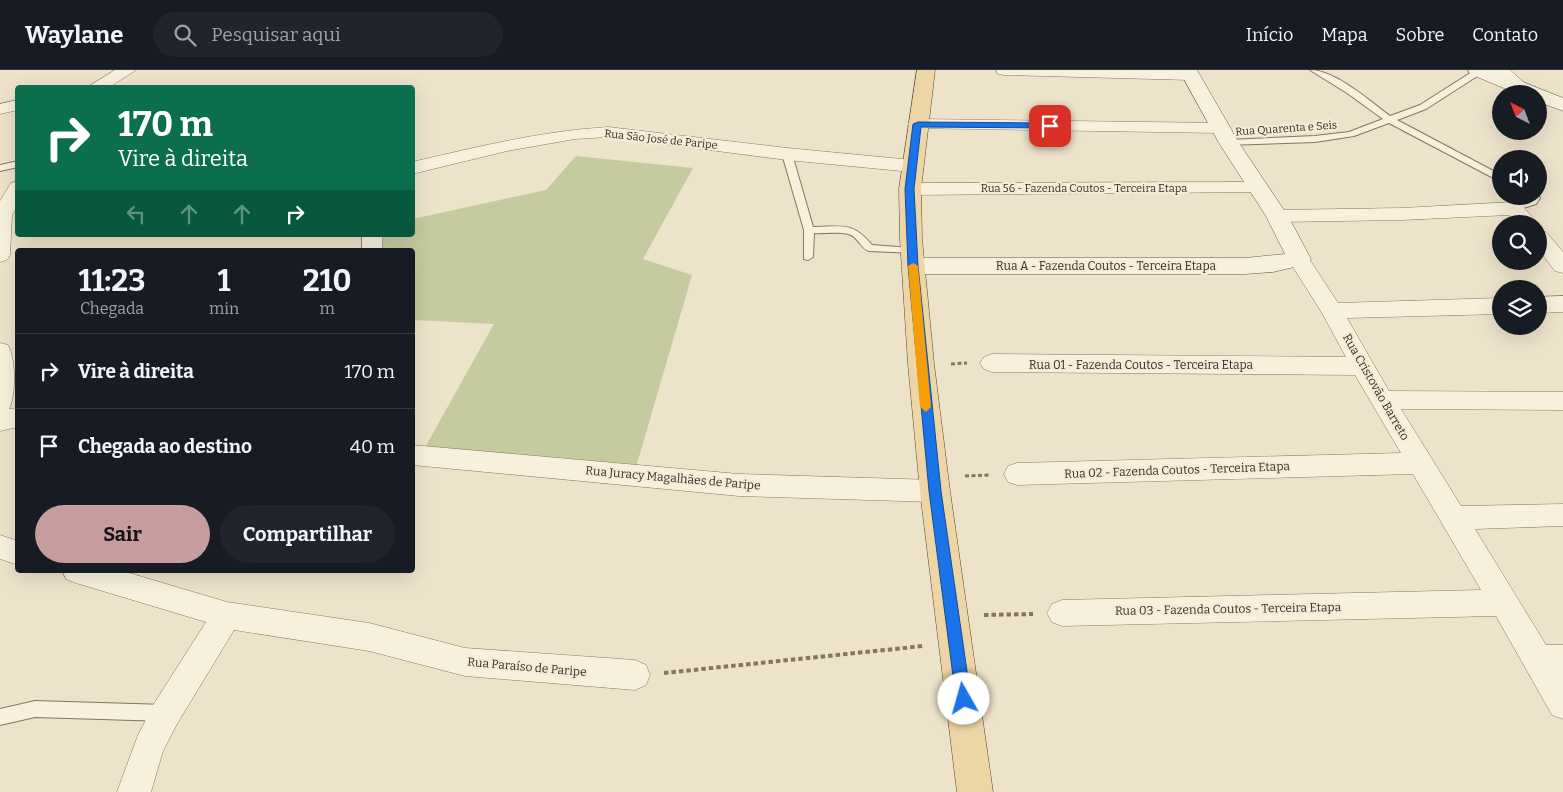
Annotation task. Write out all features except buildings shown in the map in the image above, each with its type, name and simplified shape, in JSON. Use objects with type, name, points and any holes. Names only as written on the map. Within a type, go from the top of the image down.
[{"type":"main road","points":[[926,70],[911,178],[912,259],[934,484],[975,792]]},
{"type":"main road","points":[[1478,70],[1514,85]]},
{"type":"main road","name":"Rua Cristovão Barreto","points":[[1189,72],[1224,136],[1277,216],[1299,259]]},
{"type":"main road","points":[[1548,99],[1563,105]]},
{"type":"main road","name":"Rua A - Fazenda Coutos - Terceira Etapa","points":[[912,259],[1245,266],[1273,264],[1299,259]]},
{"type":"street","points":[[86,70],[87,85]]},
{"type":"street","points":[[100,85],[128,70]]},
{"type":"street","points":[[1004,70],[1189,72]]},
{"type":"street","points":[[1500,70],[1520,85]]},
{"type":"street","points":[[0,109],[15,106]]},
{"type":"street","points":[[918,124],[1224,136]]},
{"type":"street","name":"Rua São José de Paripe","points":[[415,167],[507,145],[575,134],[608,132],[787,154],[911,178]]},
{"type":"street","name":"Rua 56 - Fazenda Coutos - Terceira Etapa","points":[[911,178],[1258,188]]},
{"type":"street","points":[[0,255],[1,215],[15,192]]},
{"type":"street","points":[[1277,216],[1402,214],[1514,208],[1520,215]]},
{"type":"street","points":[[1547,247],[1563,266]]},
{"type":"street","name":"Rua Cristovão Barreto","points":[[1299,259],[1332,311],[1362,366],[1503,603],[1551,659],[1563,704]]},
{"type":"street","points":[[1547,305],[1563,304]]},
{"type":"street","points":[[1332,311],[1492,306]]},
{"type":"street","points":[[0,351],[1,395]]},
{"type":"street","name":"Rua 01 - Fazenda Coutos - Terceira Etapa","points":[[992,364],[1362,366]]},
{"type":"street","points":[[1383,400],[1563,401]]},
{"type":"street","points":[[0,421],[15,418]]},
{"type":"street","name":"Rua Juracy Magalhães de Paripe","points":[[415,455],[739,485],[934,484]]},
{"type":"street","name":"Rua 02 - Fazenda Coutos - Terceira Etapa","points":[[1017,474],[1420,463]]},
{"type":"street","points":[[1452,518],[1563,515]]},
{"type":"street","points":[[0,547],[15,551]]},
{"type":"street","name":"Rua Paraíso de Paripe","points":[[86,573],[227,615],[369,637],[465,662],[635,675]]},
{"type":"street","name":"Rua 03 - Fazenda Coutos - Terceira Etapa","points":[[1062,614],[1503,603]]},
{"type":"street","points":[[134,792],[149,746],[166,713],[227,615]]},
{"type":"lane","points":[[1314,70],[1350,91],[1390,120],[1492,174]]},
{"type":"lane","name":"Rua Quarenta e Seis","points":[[1224,136],[1342,135],[1424,107],[1478,70]]},
{"type":"lane","points":[[787,154],[809,230],[808,257]]},
{"type":"lane","points":[[0,168],[15,165]]},
{"type":"lane","points":[[1514,208],[1524,205]]},
{"type":"lane","points":[[809,230],[851,231],[858,235],[869,248],[912,259]]},
{"type":"lane","points":[[0,717],[34,709],[166,713]]},
{"type":"path","points":[[921,364],[992,364]]},
{"type":"path","points":[[934,484],[1017,474]]},
{"type":"path","points":[[953,616],[1062,614]]},
{"type":"path","points":[[635,675],[956,643]]},
{"type":"green space","points":[[576,156],[693,168],[643,259],[692,275],[634,474],[419,458],[494,324],[415,320],[415,248],[380,248],[383,237],[415,237],[415,219],[546,190]]},
{"type":"slow traffic","points":[[913,266],[926,407]]},
{"type":"route","points":[[964,699],[935,491],[921,364],[913,266],[910,189],[918,124],[1050,126]]}]
